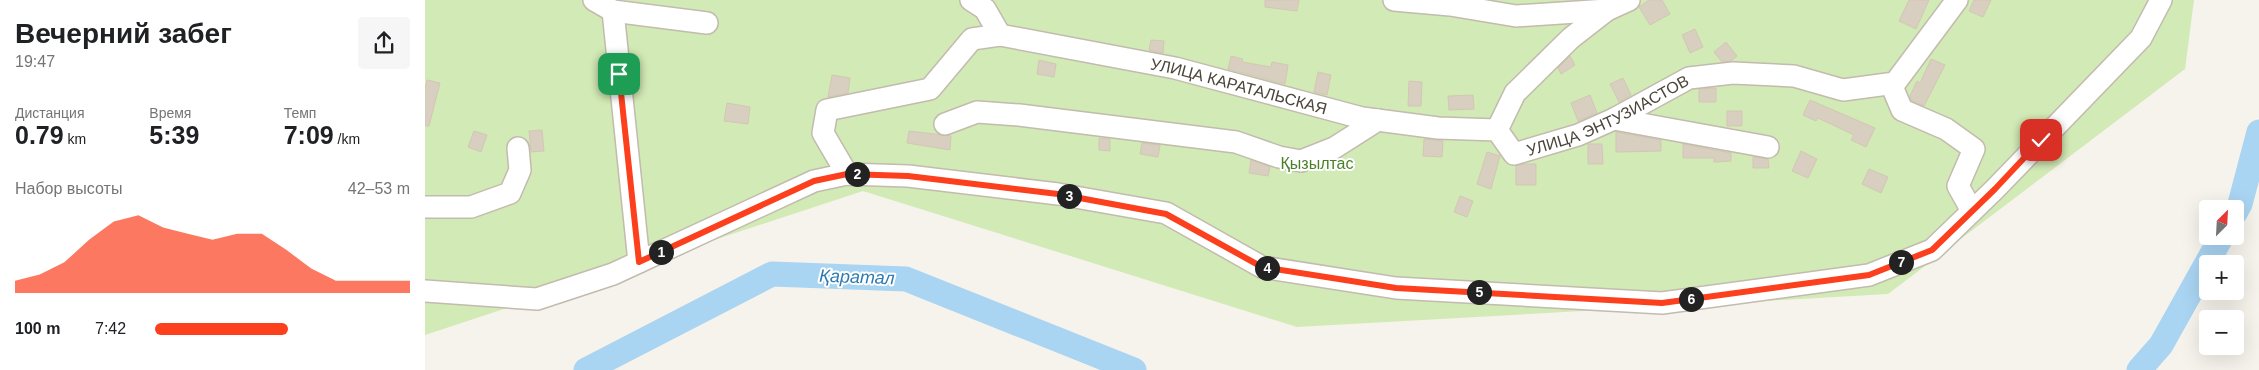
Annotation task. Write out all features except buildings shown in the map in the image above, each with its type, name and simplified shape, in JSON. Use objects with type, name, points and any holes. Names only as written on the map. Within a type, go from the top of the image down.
[{"type":"street","points":[[594,0],[613,11],[707,23]]},
{"type":"street","points":[[971,0],[985,8],[999,35]]},
{"type":"street","points":[[1394,0],[1450,5],[1516,16],[1607,10]]},
{"type":"street","points":[[1497,130],[1515,93],[1571,38],[1607,10],[1629,0]]},
{"type":"street","points":[[1957,0],[1895,83],[1891,84],[1902,110],[1946,129],[1974,149],[1958,186],[1972,211]]},
{"type":"street","points":[[425,291],[537,299],[613,274],[814,181],[847,174],[908,176],[1058,194],[1166,214],[1262,267],[1396,288],[1662,303],[1869,275],[1932,250],[2141,38],[2161,0]]},
{"type":"street","points":[[613,11],[639,262]]},
{"type":"street","name":"УЛИЦА КАРАТАЛЬСКАЯ","points":[[847,174],[823,134],[827,110],[929,89],[972,39],[999,35],[1175,68],[1362,118],[1438,128],[1497,130]]},
{"type":"street","name":"УЛИЦА ЭНТУЗИАСТОВ","points":[[1497,130],[1514,154],[1578,135],[1614,119],[1689,78],[1733,73],[1794,76],[1843,90],[1891,84]]},
{"type":"street","points":[[945,124],[977,112],[1019,114],[1236,142],[1279,157],[1301,161],[1334,148],[1378,120]]},
{"type":"street","points":[[1614,119],[1768,147]]},
{"type":"street","points":[[425,207],[471,207],[510,193],[520,170],[519,148]]},
{"type":"green space","name":"Қызылтас","points":[[425,0],[2194,0],[2185,69],[1888,294],[1297,327],[863,191],[425,335]]},
{"type":"waterway","name":"Қаратал","points":[[2241,200],[2259,132]]},
{"type":"waterway","name":"Қаратал","points":[[2139,370],[2161,345],[2217,245]]},
{"type":"waterway","name":"Қаратал","points":[[586,370],[772,274],[906,279],[1134,370]]},
{"type":"route","points":[[619,74],[639,262],[814,181],[847,174],[908,176],[1058,194],[1166,214],[1262,267],[1396,288],[1662,303],[1869,275],[1932,250],[1995,189],[2041,140]]}]
